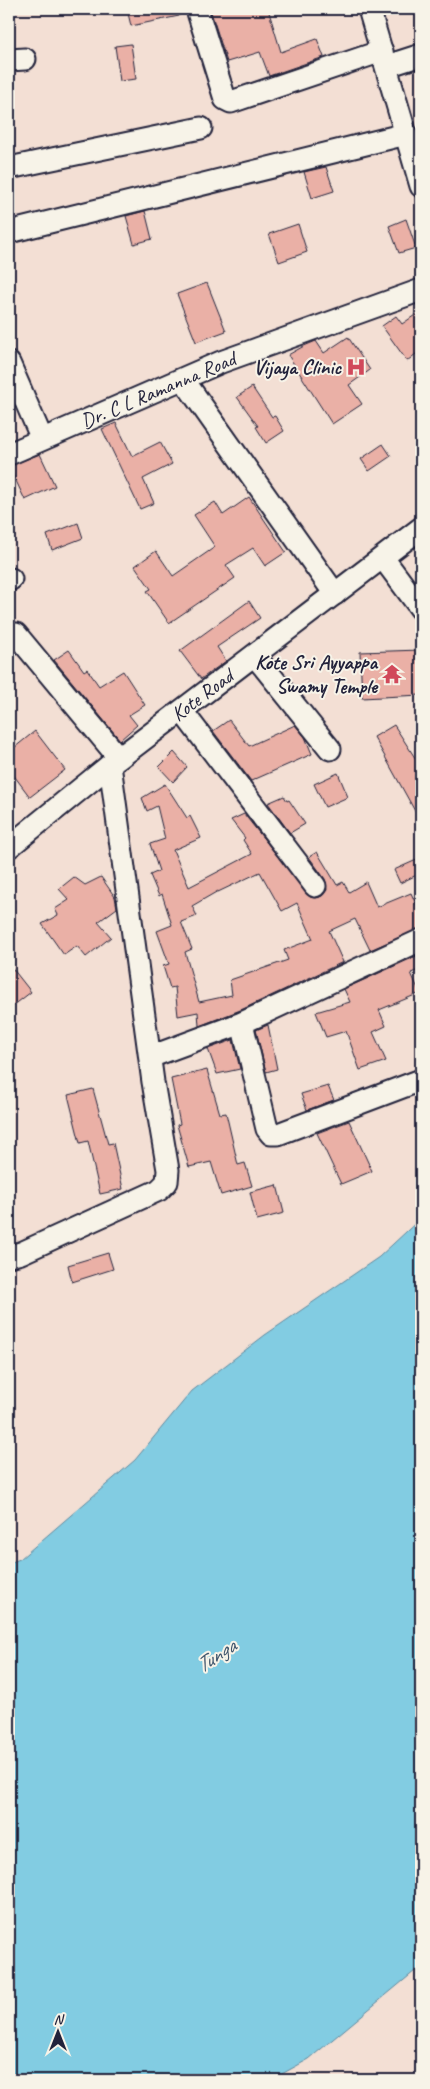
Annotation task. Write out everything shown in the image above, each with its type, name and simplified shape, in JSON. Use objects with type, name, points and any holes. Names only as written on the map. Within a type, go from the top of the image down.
[{"type":"street","points":[[197,9],[227,101],[232,102],[385,58],[421,55]]},
{"type":"street","points":[[370,9],[421,186]]},
{"type":"street","points":[[9,168],[201,128]]},
{"type":"street","points":[[9,232],[406,134]]},
{"type":"street","name":"Dr. C L Ramanna Road","points":[[9,454],[220,362],[421,290]]},
{"type":"street","points":[[9,363],[42,439]]},
{"type":"street","points":[[183,379],[335,594]]},
{"type":"street","name":"Kote Road","points":[[9,847],[182,710],[421,528]]},
{"type":"street","points":[[383,558],[421,610]]},
{"type":"street","points":[[9,1256],[21,1253],[159,1190],[167,1182],[168,1170],[150,1057],[115,762],[16,634]]},
{"type":"street","points":[[255,656],[330,749]]},
{"type":"street","points":[[182,710],[315,886]]},
{"type":"street","points":[[150,1057],[242,1023],[421,940]]},
{"type":"street","points":[[242,1023],[267,1129],[271,1134],[278,1134],[421,1080]]},
{"type":"water","name":"Tunga","points":[[421,1218],[421,1966],[309,2059],[271,2080],[9,2080],[9,1563],[20,1559],[135,1460],[192,1391],[265,1335],[379,1257]]},
{"type":"building","points":[[127,9],[179,9],[179,16],[131,26]]},
{"type":"building","points":[[210,9],[268,9],[281,52],[317,39],[324,57],[269,76],[260,52],[227,62]]},
{"type":"building","points":[[131,44],[136,79],[120,81],[115,46]]},
{"type":"building","points":[[326,167],[334,191],[312,198],[304,172]]},
{"type":"building","points":[[145,211],[152,239],[134,244],[126,216]]},
{"type":"building","points":[[406,219],[416,248],[399,253],[389,226]]},
{"type":"building","points":[[298,224],[307,252],[279,262],[269,234]]},
{"type":"building","points":[[207,283],[226,331],[196,342],[177,294]]},
{"type":"building","points":[[421,311],[421,350],[407,361],[382,326],[396,316],[402,324]]},
{"type":"building","points":[[348,337],[370,370],[349,385],[362,404],[332,424],[288,355],[316,341],[324,353]]},
{"type":"building","points":[[252,387],[272,417],[275,416],[284,431],[266,443],[256,427],[258,426],[237,397]]},
{"type":"building","points":[[116,423],[132,456],[160,442],[172,464],[143,479],[154,503],[140,509],[102,429]]},
{"type":"building","points":[[383,444],[391,456],[369,471],[361,459]]},
{"type":"building","points":[[40,454],[55,486],[25,500],[9,466]]},
{"type":"building","points":[[249,497],[286,552],[265,566],[253,548],[226,565],[235,578],[169,623],[147,591],[151,589],[135,566],[156,551],[173,576],[215,547],[194,515],[215,502],[223,515]]},
{"type":"building","points":[[78,523],[83,538],[52,550],[47,535]]},
{"type":"building","points":[[249,601],[260,618],[217,647],[226,661],[201,679],[180,651]]},
{"type":"building","points":[[69,650],[84,671],[87,669],[99,686],[123,671],[145,705],[129,715],[137,725],[120,740],[54,660]]},
{"type":"building","points":[[421,650],[421,695],[362,698],[360,652]]},
{"type":"building","points":[[229,720],[249,746],[295,725],[305,737],[312,754],[251,781],[213,731]]},
{"type":"building","points":[[394,725],[421,767],[421,822],[374,737]]},
{"type":"building","points":[[35,731],[65,770],[30,797],[9,769],[9,752]]},
{"type":"building","points":[[174,752],[187,767],[173,782],[159,767]]},
{"type":"building","points":[[338,773],[348,797],[325,807],[314,784]]},
{"type":"building","points":[[165,784],[187,818],[190,816],[201,838],[173,850],[189,887],[252,854],[243,840],[245,838],[231,820],[244,814],[310,897],[322,896],[327,890],[325,879],[309,857],[317,852],[337,885],[343,882],[349,892],[366,882],[377,907],[411,893],[421,915],[421,928],[370,950],[355,919],[329,931],[343,962],[243,1009],[199,1026],[198,1012],[178,1016],[175,987],[170,988],[163,966],[169,964],[157,931],[172,925],[162,894],[159,896],[150,875],[159,871],[150,844],[165,839],[157,806],[147,811],[142,798]],"holes":[[[260,872],[282,911],[297,903],[313,939],[284,950],[288,960],[230,980],[232,995],[199,1002],[185,952],[192,949],[181,922],[197,916],[192,906],[218,891]]]},
{"type":"building","points":[[284,796],[287,801],[289,800],[305,824],[290,833],[268,803]]},
{"type":"building","points":[[421,858],[421,873],[400,883],[394,870]]},
{"type":"building","points":[[74,877],[85,885],[101,877],[115,897],[117,908],[98,922],[111,937],[86,957],[77,946],[64,955],[42,924],[58,915],[55,909],[69,900],[59,889]]},
{"type":"building","points":[[421,954],[421,969],[411,973],[420,993],[379,1010],[386,1026],[373,1032],[386,1061],[360,1070],[346,1031],[326,1037],[316,1012],[350,1002],[344,989]]},
{"type":"building","points":[[9,964],[31,992],[9,1009]]},
{"type":"building","points":[[268,1025],[277,1069],[266,1072],[256,1030]]},
{"type":"building","points":[[233,1040],[240,1069],[217,1074],[208,1049]]},
{"type":"building","points":[[207,1070],[220,1114],[226,1113],[238,1165],[245,1163],[252,1186],[221,1195],[211,1162],[189,1167],[177,1125],[180,1124],[171,1079]]},
{"type":"building","points":[[328,1086],[334,1100],[307,1110],[301,1094]]},
{"type":"building","points":[[93,1089],[108,1144],[113,1143],[123,1189],[100,1194],[88,1141],[80,1143],[68,1095]]},
{"type":"building","points":[[349,1121],[372,1171],[341,1184],[317,1133]]},
{"type":"building","points":[[277,1185],[284,1213],[257,1220],[250,1192]]},
{"type":"building","points":[[108,1253],[113,1269],[72,1282],[68,1265]]},
{"type":"place","name":"Vijaya Clinic","points":[[356,367]]},
{"type":"place","name":"Kote Sri Ayyappa Swamy Temple","points":[[392,674]]}]
